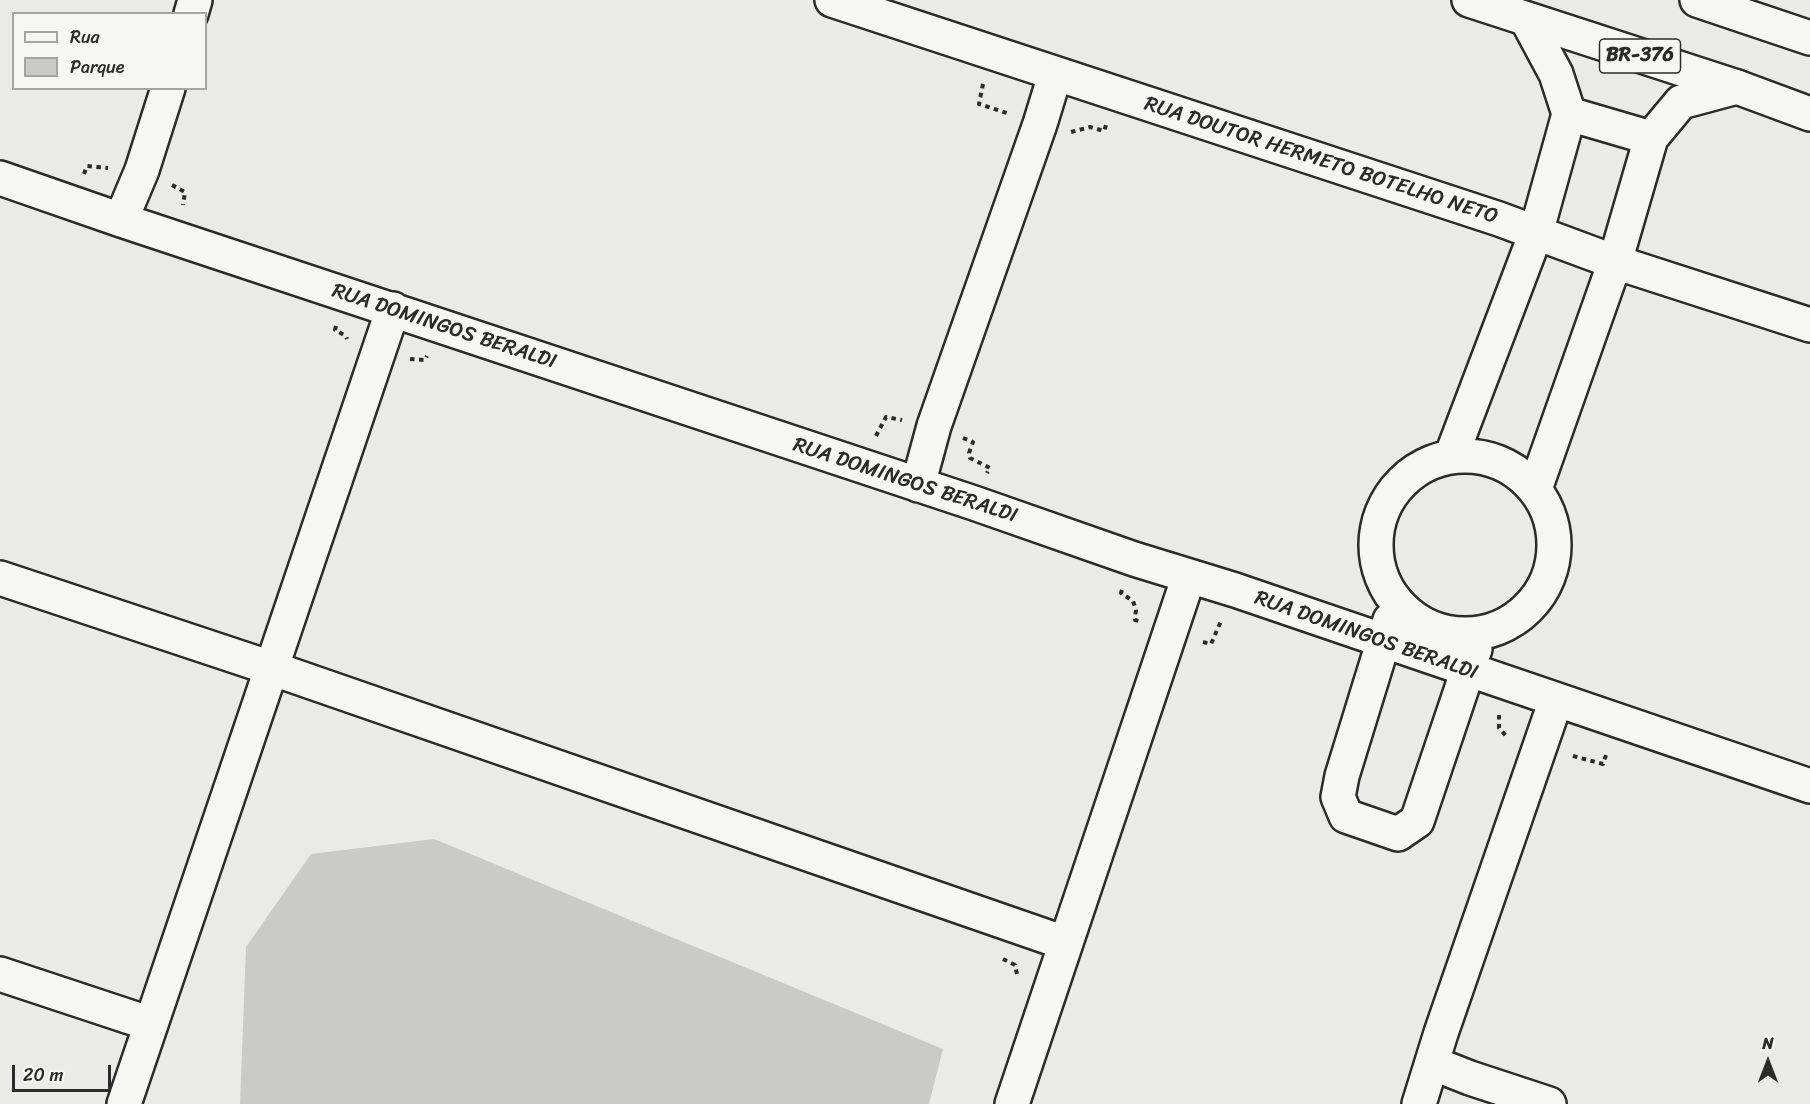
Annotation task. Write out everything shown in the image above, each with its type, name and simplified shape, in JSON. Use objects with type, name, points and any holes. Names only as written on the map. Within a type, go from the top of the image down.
[{"type":"main road","name":"RUA DOUTOR HERMETO BOTELHO NETO","points":[[832,0],[1810,326]]},
{"type":"main road","name":"BR-376","points":[[1469,0],[1737,87],[1810,114]]},
{"type":"main road","points":[[1697,0],[1810,38]]},
{"type":"main road","points":[[1451,457],[1536,233],[1569,114],[1556,74],[1527,20]]},
{"type":"main road","points":[[918,485],[934,426],[1055,75]]},
{"type":"main road","points":[[1535,489],[1615,262],[1650,138],[1681,102],[1737,87]]},
{"type":"main road","points":[[122,220],[142,170],[167,90]]},
{"type":"main road","points":[[1569,114],[1650,138]]},
{"type":"main road","name":"RUA DOMINGOS BERALDI","points":[[0,178],[974,503],[1810,786]]},
{"type":"main road","points":[[124,1104],[393,309]]},
{"type":"main road","points":[[1451,457],[1474,457],[1497,462],[1518,473],[1535,489],[1547,508],[1554,531],[1555,554],[1549,577],[1538,598],[1522,614],[1502,627],[1480,633],[1456,634],[1434,628],[1413,618],[1396,602],[1384,582],[1377,560],[1376,537],[1382,514],[1393,494],[1408,477],[1428,464],[1451,457]]},
{"type":"main road","points":[[1012,1104],[1189,576]]},
{"type":"main road","points":[[0,578],[271,668],[1065,943]]},
{"type":"main road","points":[[1396,602],[1342,776],[1338,797],[1346,816],[1356,820],[1398,834],[1417,821],[1480,633]]},
{"type":"main road","points":[[1419,1104],[1556,700]]},
{"type":"main road","points":[[0,974],[151,1024]]},
{"type":"main road","points":[[1432,1063],[1550,1104]]},
{"type":"path","points":[[862,466],[886,417],[934,426],[973,442],[969,453],[970,458],[990,468],[974,503]]},
{"type":"green space","points":[[434,839],[943,1049],[929,1104],[240,1104],[246,947],[311,854]]}]
